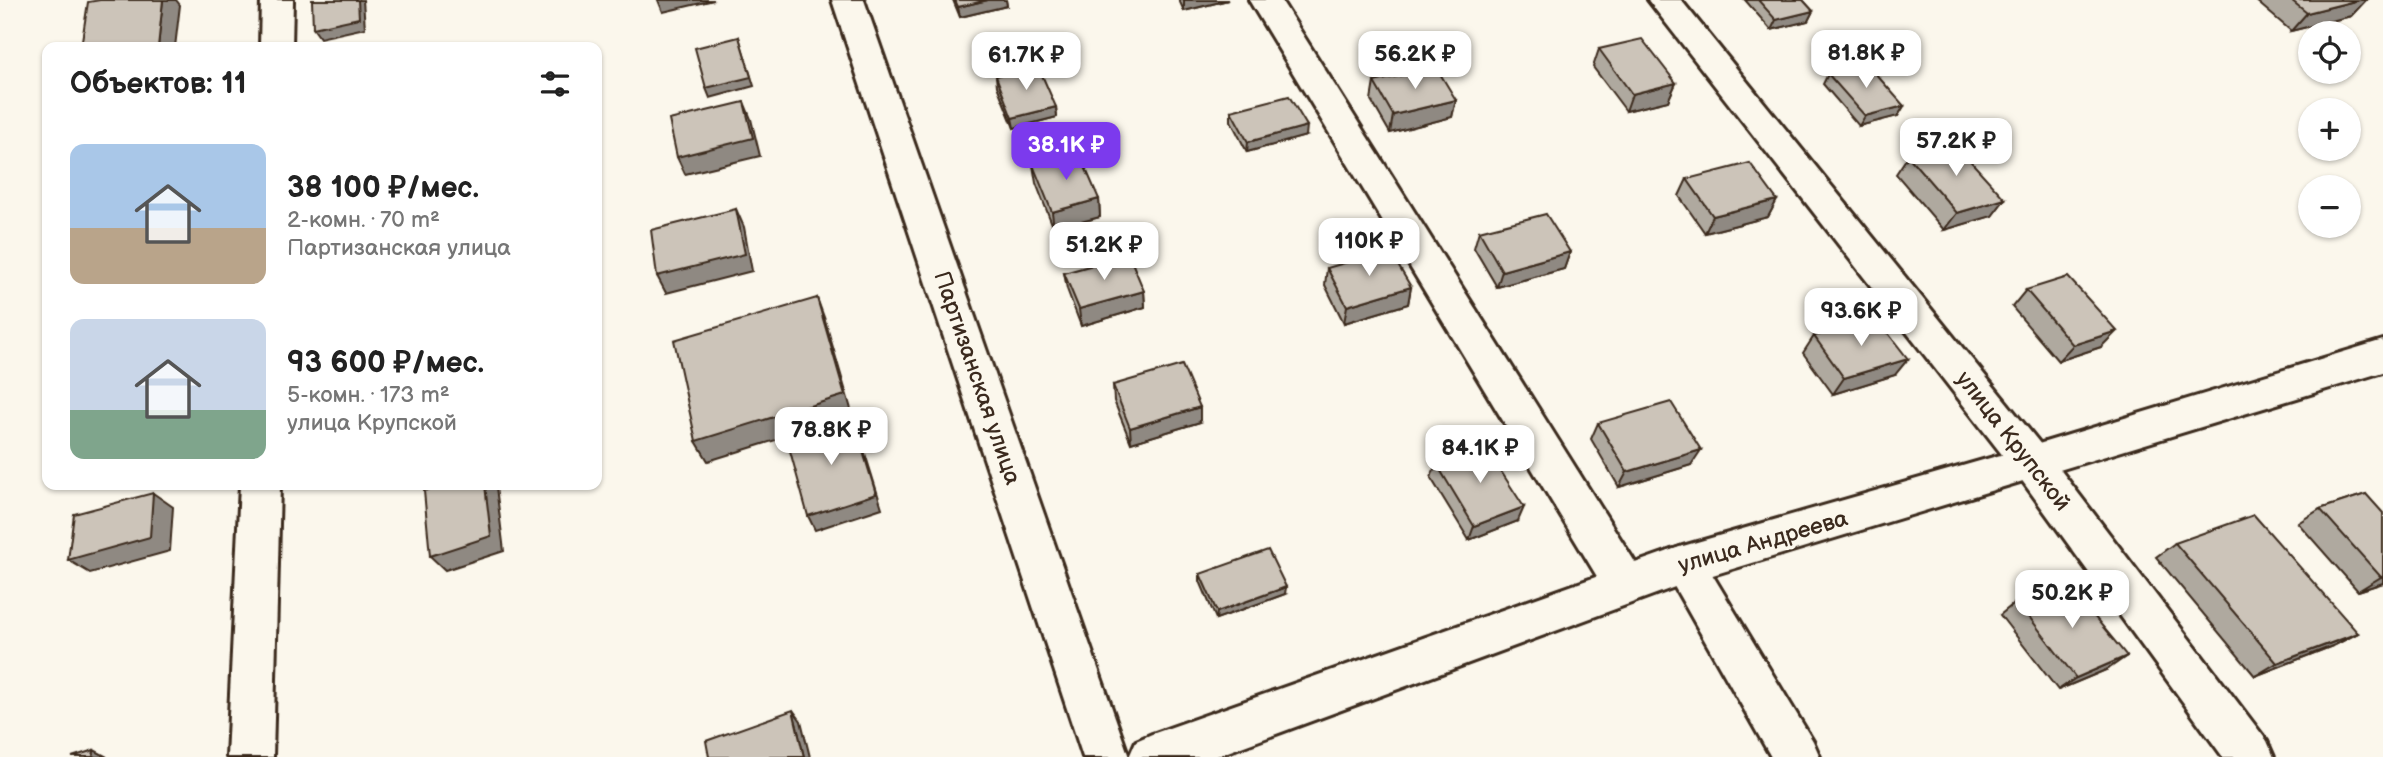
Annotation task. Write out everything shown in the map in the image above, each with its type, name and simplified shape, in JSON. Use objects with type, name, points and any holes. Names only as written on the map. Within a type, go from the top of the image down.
[{"type":"street","points":[[276,42],[277,0]]},
{"type":"street","name":"Партизанская улица","points":[[848,0],[1105,757]]},
{"type":"street","points":[[1265,0],[1626,584]]},
{"type":"street","name":"улица Крупской","points":[[1664,0],[2032,463],[2251,757]]},
{"type":"street","name":"улица Андреева","points":[[1152,757],[1683,565],[2032,463],[2383,356]]},
{"type":"street","points":[[250,757],[260,490]]},
{"type":"street","points":[[1683,565],[1797,757]]},
{"type":"building","points":[[163,0],[159,42],[82,42],[88,2]]},
{"type":"building","points":[[312,0],[358,0],[359,18],[313,28]]},
{"type":"building","points":[[955,0],[988,0],[958,7]]},
{"type":"building","points":[[1758,0],[1803,0],[1813,11],[1776,20]]},
{"type":"building","points":[[2291,0],[2359,0],[2307,13]]},
{"type":"building","points":[[739,37],[751,77],[706,88],[695,48]]},
{"type":"building","points":[[1642,39],[1676,83],[1632,94],[1599,49]]},
{"type":"building","points":[[1867,64],[1904,106],[1865,116],[1828,74]]},
{"type":"building","points":[[1038,66],[1056,107],[1012,118],[996,76]]},
{"type":"building","points":[[1436,67],[1456,100],[1393,115],[1374,82]]},
{"type":"building","points":[[1289,96],[1307,126],[1248,142],[1231,111]]},
{"type":"building","points":[[744,102],[753,138],[677,157],[669,120]]},
{"type":"building","points":[[1955,144],[2005,199],[1957,213],[1908,156]]},
{"type":"building","points":[[1079,153],[1099,199],[1052,212],[1033,165]]},
{"type":"building","points":[[1750,163],[1777,200],[1713,216],[1687,179]]},
{"type":"building","points":[[736,209],[745,254],[657,276],[651,230]]},
{"type":"building","points":[[1546,214],[1570,252],[1502,271],[1479,231]]},
{"type":"building","points":[[1389,250],[1411,287],[1347,306],[1327,268]]},
{"type":"building","points":[[1129,255],[1144,291],[1079,309],[1064,273]]},
{"type":"building","points":[[2068,277],[2117,331],[2073,345],[2026,290]]},
{"type":"building","points":[[817,298],[845,395],[696,441],[674,340]]},
{"type":"building","points":[[1877,319],[1908,359],[1844,378],[1814,336]]},
{"type":"building","points":[[1182,365],[1200,407],[1130,428],[1113,385]]},
{"type":"building","points":[[1671,402],[1701,450],[1627,472],[1598,423]]},
{"type":"building","points":[[853,419],[876,494],[808,516],[787,440]]},
{"type":"building","points":[[1484,445],[1524,507],[1474,526],[1436,463]]},
{"type":"building","points":[[486,490],[491,536],[430,556],[424,491]]},
{"type":"building","points":[[153,493],[150,537],[68,560],[74,514]]},
{"type":"building","points":[[2366,494],[2383,513],[2383,577],[2320,509]]},
{"type":"building","points":[[2254,515],[2358,633],[2277,663],[2175,543]]},
{"type":"building","points":[[1268,550],[1286,587],[1217,612],[1200,574]]},
{"type":"building","points":[[2066,582],[2127,656],[2076,678],[2017,601]]},
{"type":"building","points":[[793,710],[804,757],[709,757],[706,741]]},
{"type":"building","points":[[94,750],[93,757],[72,757]]}]
